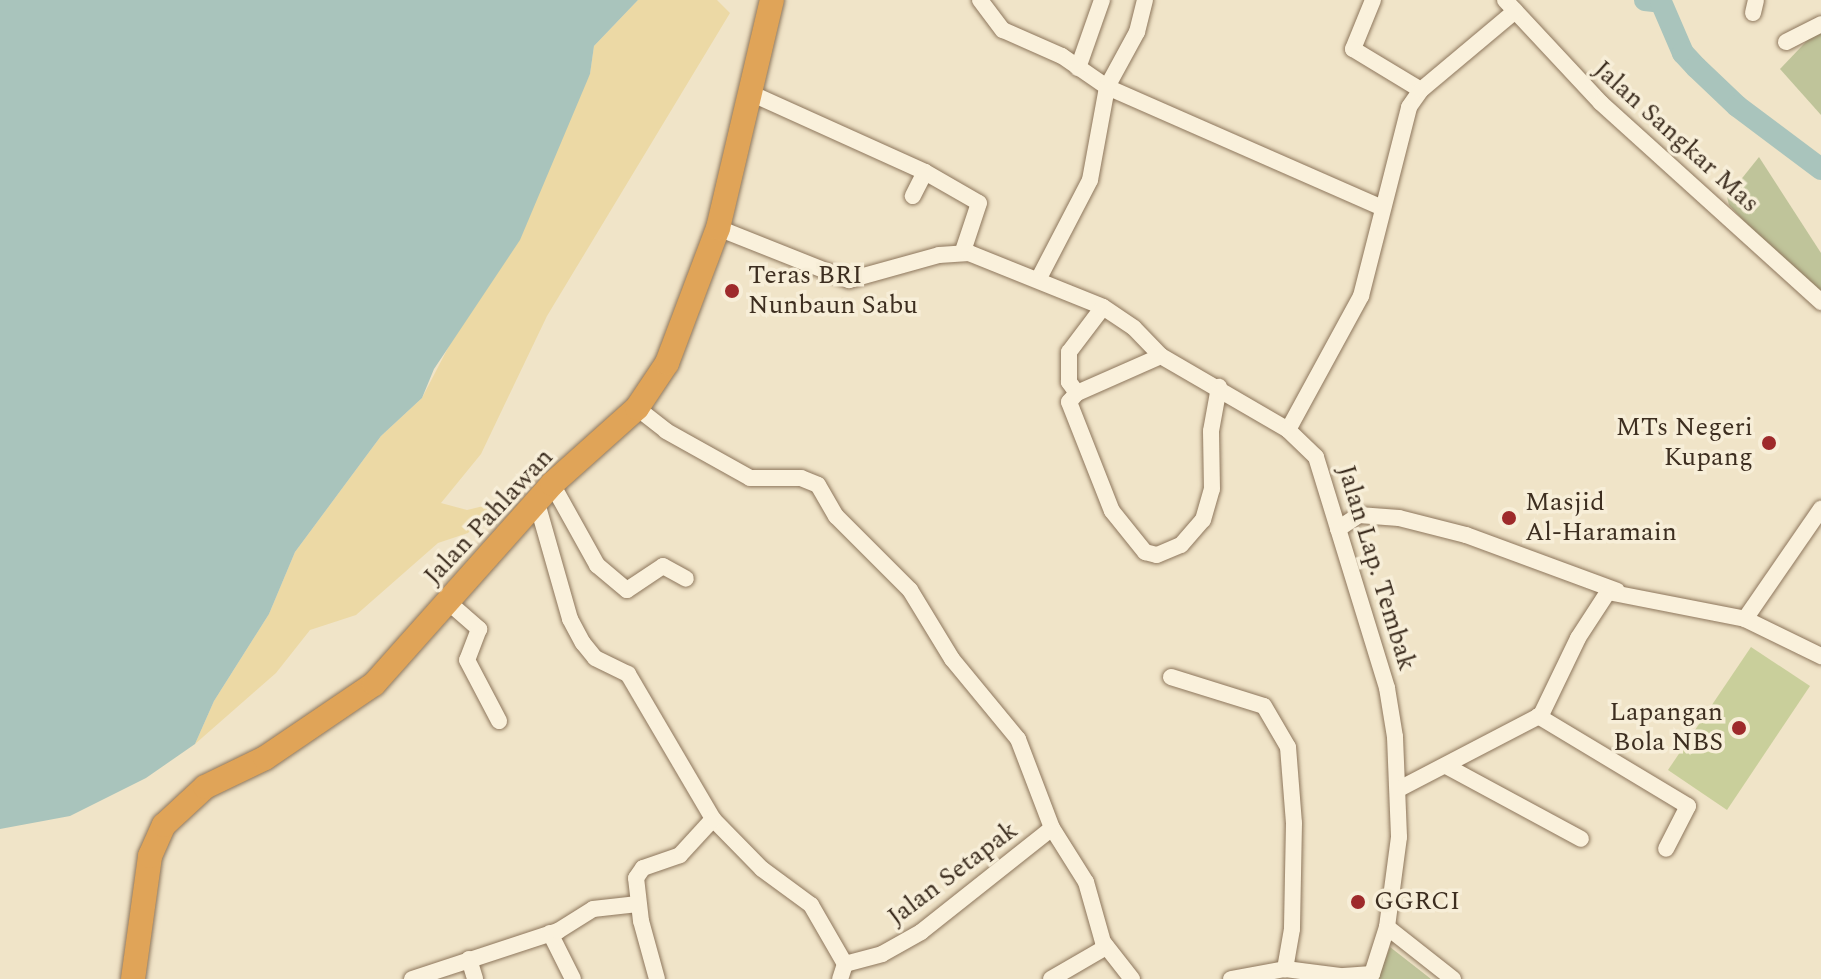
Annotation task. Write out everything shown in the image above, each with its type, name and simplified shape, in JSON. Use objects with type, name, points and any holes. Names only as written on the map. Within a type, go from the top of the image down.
[{"type":"highway","name":"Jalan Pahlawan","points":[[133,979],[150,856],[164,825],[205,787],[265,758],[354,700],[544,494],[637,408],[680,336],[718,228],[772,0]]},
{"type":"street","points":[[1078,68],[1102,0]]},
{"type":"street","points":[[1038,280],[1095,168],[1107,87],[1137,32],[1145,0]]},
{"type":"street","points":[[1373,0],[1353,49],[1421,90]]},
{"type":"street","points":[[976,1],[1018,40],[1062,56],[1107,87],[1383,208]]},
{"type":"street","points":[[1288,430],[1353,315],[1383,208],[1404,116],[1421,90],[1510,5]]},
{"type":"street","name":"Jalan Sangkar Mas","points":[[1510,5],[1601,103],[1821,302]]},
{"type":"street","points":[[1786,42],[1821,24]]},
{"type":"street","points":[[718,228],[849,280],[963,251],[979,203],[925,172],[748,92]]},
{"type":"street","points":[[913,196],[925,172]]},
{"type":"street","name":"Jalan Lap. Tembak","points":[[963,251],[1103,307],[1134,328],[1161,356],[1219,387],[1288,430],[1316,457],[1387,688],[1399,789],[1399,837],[1387,927],[1372,974],[1340,976],[1285,969]]},
{"type":"street","points":[[1077,393],[1069,382],[1069,352],[1103,307]]},
{"type":"street","points":[[1161,356],[1077,393],[1069,402],[1070,414],[1112,511],[1132,540],[1157,555],[1181,545],[1203,520],[1212,489],[1211,431],[1219,387]]},
{"type":"street","points":[[637,408],[750,478],[801,478],[818,485],[836,516],[910,590],[952,659],[1007,720],[1026,754],[1052,828]]},
{"type":"street","points":[[544,494],[597,565],[627,590],[663,566],[686,579]]},
{"type":"street","name":"Jalan Setapak","points":[[544,494],[576,632],[595,658],[628,674],[713,819],[762,869],[811,905],[842,971],[882,954],[921,932],[1052,828],[1086,882],[1106,947],[1132,979]]},
{"type":"street","points":[[1745,619],[1821,509]]},
{"type":"street","points":[[1338,529],[1359,515],[1399,518],[1466,535],[1617,591],[1696,614],[1745,619],[1821,656]]},
{"type":"street","points":[[1399,789],[1448,767],[1538,716],[1600,598],[1617,591]]},
{"type":"street","points":[[447,601],[479,629],[480,639],[467,660],[499,721]]},
{"type":"street","points":[[1171,677],[1264,706],[1288,747],[1294,823],[1291,944],[1285,969],[1231,979]]},
{"type":"street","points":[[1538,716],[1688,806],[1666,849]]},
{"type":"street","points":[[1448,767],[1581,839]]},
{"type":"street","points":[[657,979],[634,887],[643,868],[680,855],[713,819]]},
{"type":"street","points":[[412,979],[550,933],[593,909],[638,904]]},
{"type":"street","points":[[1387,927],[1453,979]]},
{"type":"street","points":[[550,933],[573,979]]},
{"type":"street","points":[[1051,979],[1106,947]]},
{"type":"street","points":[[469,959],[475,979]]},
{"type":"green space","points":[[1821,26],[1821,115],[1780,69]]},
{"type":"green space","points":[[1759,157],[1821,253],[1821,302],[1729,205],[1727,197]]},
{"type":"green space","name":"Lapangan Bola NBS","points":[[1751,647],[1810,686],[1727,810],[1668,770]]},
{"type":"green space","points":[[1390,947],[1431,979],[1378,979]]},
{"type":"sand","points":[[638,0],[717,0],[730,13],[547,316],[481,454],[441,503],[467,510],[496,503],[468,533],[438,543],[356,615],[310,630],[276,673],[195,744],[214,701],[269,614],[295,552],[381,436],[422,398],[590,74],[594,46]]},
{"type":"water","points":[[0,0],[638,0],[594,46],[590,74],[520,240],[434,369],[422,398],[381,436],[295,552],[269,614],[214,701],[195,744],[146,778],[70,816],[0,829]]},
{"type":"waterway","points":[[1645,0],[1661,2],[1683,53],[1696,67],[1737,106],[1821,169]]},
{"type":"place","name":"Teras BRI Nunbaun Sabu","points":[[732,291]]},
{"type":"place","name":"MTs Negeri Kupang","points":[[1769,443]]},
{"type":"place","name":"Masjid Al-Haramain","points":[[1509,518]]},
{"type":"place","name":"Lapangan Bola NBS","points":[[1739,728]]},
{"type":"place","name":"GGRCI","points":[[1358,902]]}]
